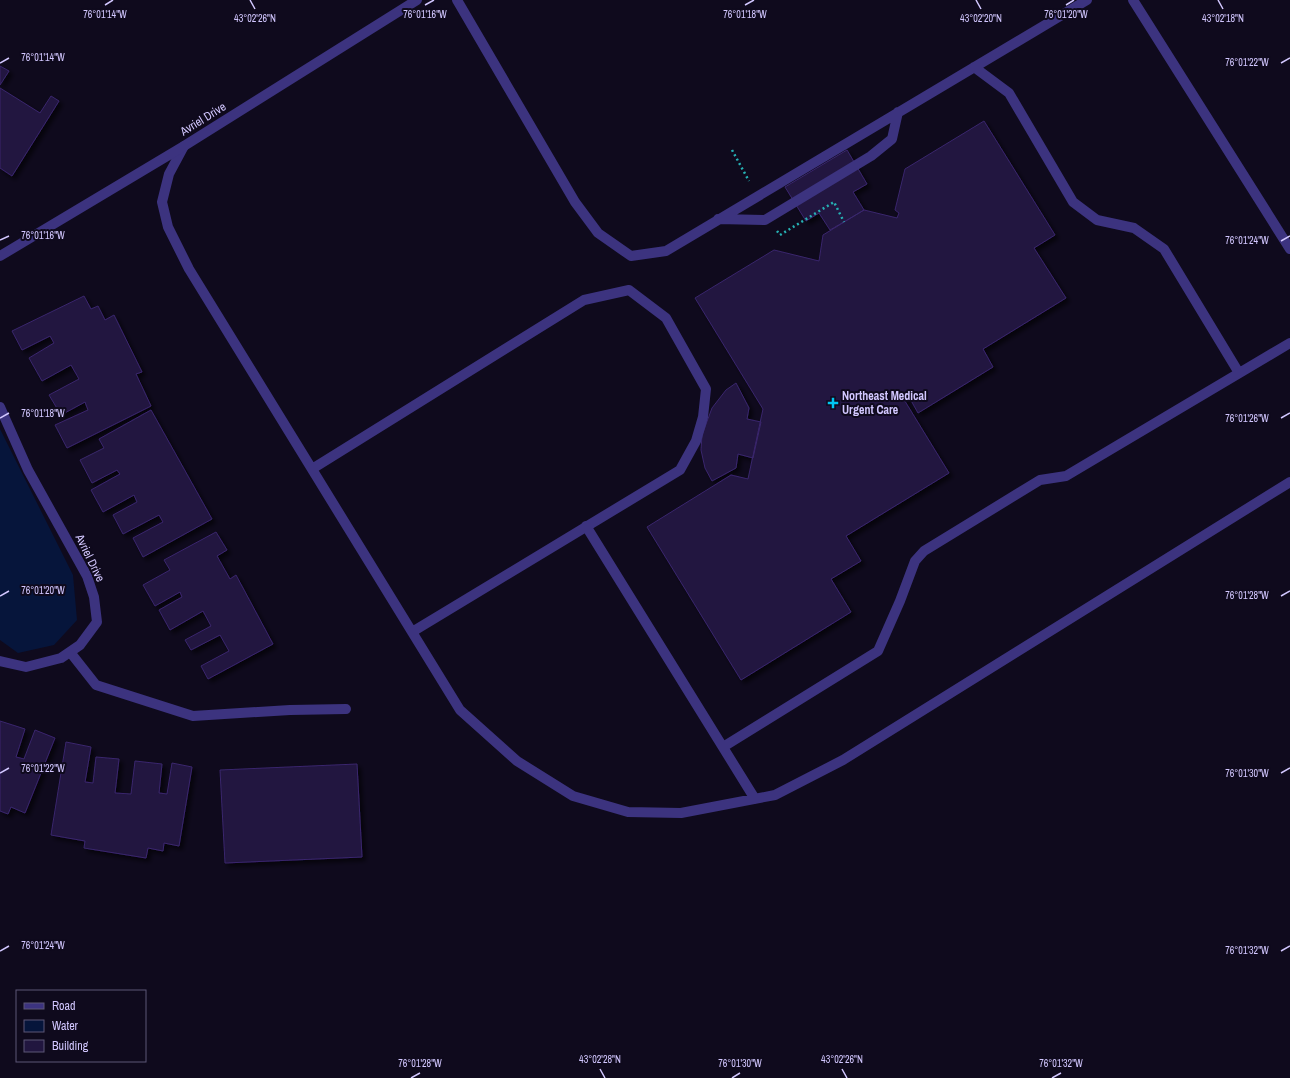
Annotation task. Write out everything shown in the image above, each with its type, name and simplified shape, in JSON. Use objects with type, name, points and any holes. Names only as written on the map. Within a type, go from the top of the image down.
[{"type":"street","name":"Avriel Drive","points":[[0,256],[184,146],[417,0]]},
{"type":"street","points":[[457,0],[575,202],[598,234],[631,256],[666,251],[1087,0]]},
{"type":"street","points":[[1133,0],[1290,249]]},
{"type":"street","points":[[974,67],[1009,93],[1073,202],[1098,220],[1134,228],[1164,249],[1239,373]]},
{"type":"street","points":[[718,220],[765,220],[871,156],[892,139],[898,112]]},
{"type":"street","points":[[184,146],[169,174],[162,202],[168,227],[189,269],[460,710],[517,761],[573,796],[628,812],[681,813],[775,795],[843,760],[1290,482]]},
{"type":"street","points":[[312,469],[584,300],[629,290],[666,318],[706,389],[703,417],[696,441],[680,470],[412,632]]},
{"type":"street","points":[[723,747],[878,651],[900,601],[915,561],[924,551],[1040,480],[1066,476],[1290,343]]},
{"type":"street","name":"Avriel Drive","points":[[0,407],[28,470],[87,576],[94,597],[97,622],[80,645],[60,658],[26,667],[0,661]]},
{"type":"street","points":[[586,526],[755,799]]},
{"type":"street","points":[[70,652],[96,685],[193,716],[290,710],[346,710]]},
{"type":"water","points":[[0,429],[73,575],[77,620],[54,645],[18,653],[0,640]]},
{"type":"building","points":[[0,66],[9,71],[0,85]]},
{"type":"building","points":[[0,88],[40,113],[51,96],[59,101],[12,176],[0,168]]},
{"type":"building","name":"Northeast Medical Urgent Care","points":[[984,121],[1055,235],[1034,248],[1066,298],[983,349],[993,367],[918,413],[908,395],[903,398],[949,473],[846,536],[861,561],[831,579],[851,612],[741,680],[647,527],[731,475],[748,479],[763,409],[695,298],[774,250],[819,261],[823,235],[864,210],[897,218],[899,213],[895,210],[905,169]]},
{"type":"building","points":[[847,150],[867,184],[853,192],[864,210],[830,230],[819,213],[806,221],[785,187]]},
{"type":"building","points":[[84,296],[91,309],[98,306],[105,320],[114,315],[142,372],[136,374],[151,406],[67,448],[55,425],[88,410],[85,402],[61,415],[49,395],[79,379],[71,365],[42,381],[29,358],[54,343],[50,336],[22,350],[12,331]]},
{"type":"building","points":[[736,383],[749,408],[747,419],[761,422],[753,458],[738,454],[736,468],[712,481],[705,468],[701,450],[702,435],[712,408],[726,390]]},
{"type":"building","points":[[151,410],[212,519],[143,557],[133,538],[163,522],[159,515],[123,534],[113,515],[137,502],[134,495],[103,512],[91,490],[120,474],[117,470],[92,483],[80,460],[104,448],[99,439]]},
{"type":"building","points":[[216,532],[227,550],[217,556],[230,579],[236,575],[273,644],[208,679],[201,666],[229,651],[220,635],[191,650],[185,640],[211,626],[203,611],[170,630],[159,610],[182,597],[180,592],[155,606],[143,585],[170,570],[164,560]]},
{"type":"building","points":[[0,721],[25,729],[16,757],[24,759],[35,730],[55,738],[25,813],[11,807],[8,814],[0,811]]},
{"type":"building","points":[[66,742],[91,747],[85,782],[93,783],[96,757],[119,759],[115,793],[131,794],[135,761],[162,764],[159,793],[167,794],[172,763],[192,767],[179,846],[164,843],[163,851],[148,848],[146,858],[84,848],[85,841],[51,835]]},
{"type":"building","points":[[357,764],[362,857],[225,863],[220,770]]},
{"type":"place","name":"Northeast Medical Urgent Care","points":[[833,403]]}]
